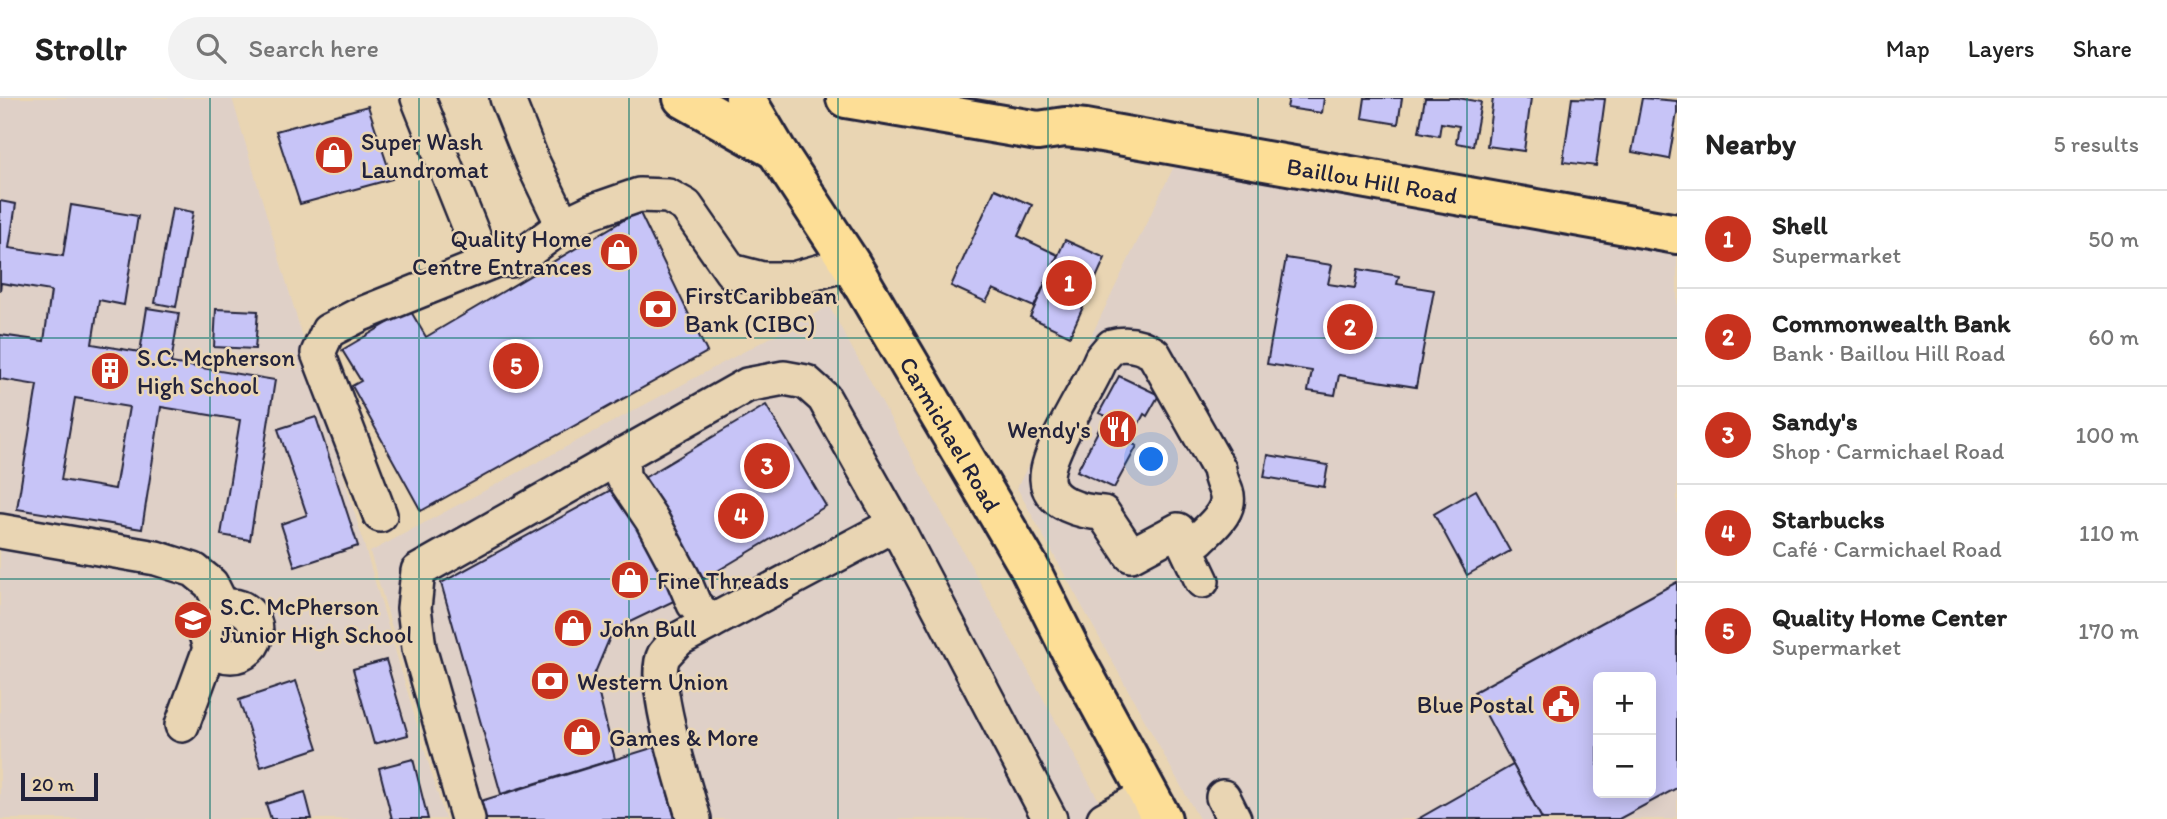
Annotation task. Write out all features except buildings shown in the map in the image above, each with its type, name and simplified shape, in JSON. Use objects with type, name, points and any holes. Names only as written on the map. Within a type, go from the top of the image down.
[{"type":"main road","name":"Carmichael Road","points":[[684,98],[776,150],[850,263],[1029,567],[1073,655],[1155,805]]},
{"type":"main road","points":[[745,98],[776,150]]},
{"type":"main road","name":"Baillou Hill Road","points":[[846,98],[1038,131],[1065,127],[1677,234]]},
{"type":"main road","name":"Baillou Hill Road","points":[[984,98],[1042,112],[1065,127]]},
{"type":"lane","points":[[418,98],[481,253],[496,260]]},
{"type":"lane","points":[[507,98],[533,163],[563,225]]},
{"type":"lane","points":[[380,515],[318,353],[328,331],[359,315],[496,260],[511,260],[563,225],[590,212],[639,195],[668,196],[686,206],[731,271],[762,279],[793,279],[850,263]]},
{"type":"lane","points":[[1199,538],[1224,513],[1227,493],[1220,482],[1219,469],[1154,354],[1129,344],[1112,346],[1101,359],[1051,458],[1047,480],[1055,497],[1082,512],[1102,513],[1131,555],[1178,530],[1202,581]]},
{"type":"lane","points":[[468,819],[419,648],[414,608],[418,570],[747,385],[783,378],[806,382],[824,398],[895,524],[1051,819]]},
{"type":"lane","points":[[622,455],[623,477],[652,520],[694,604],[711,622]]},
{"type":"lane","points":[[694,819],[668,722],[660,677],[664,656],[679,639],[895,524]]},
{"type":"lane","points":[[0,531],[156,558],[194,570],[211,584],[222,606]]},
{"type":"lane","points":[[222,606],[238,606],[251,615],[256,630],[252,645],[240,654],[224,655],[211,646],[205,631],[210,616],[222,606]]},
{"type":"lane","points":[[182,725],[211,646]]},
{"type":"lane","points":[[1104,819],[1135,802],[1155,805]]},
{"type":"shaded area","name":"S.C. McPherson Junior High School","points":[[0,98],[232,98],[445,819],[0,819]]},
{"type":"shaded area","points":[[1181,152],[1677,242],[1677,816],[1671,819],[1199,819],[1017,488]]},
{"type":"shaded area","points":[[829,306],[1109,819],[448,819],[370,552]]},
{"type":"place","name":"Super Wash Laundromat","points":[[334,155]]},
{"type":"place","name":"Quality Home Centre Entrances","points":[[619,252]]},
{"type":"place","name":"Shell","points":[[1069,283]]},
{"type":"place","name":"FirstCaribbean Bank (CIBC)","points":[[658,309]]},
{"type":"place","name":"Commonwealth Bank","points":[[1350,327]]},
{"type":"place","name":"Quality Home Center","points":[[516,366]]},
{"type":"place","name":"S.C. Mcpherson High School","points":[[110,371]]},
{"type":"place","name":"Wendy's","points":[[1118,429]]},
{"type":"place","name":"Sandy's","points":[[767,466]]},
{"type":"place","name":"Starbucks","points":[[741,516]]},
{"type":"place","name":"Fine Threads","points":[[630,580]]},
{"type":"place","name":"S.C. McPherson Junior High School","points":[[193,620]]},
{"type":"place","name":"John Bull","points":[[573,628]]},
{"type":"place","name":"Western Union","points":[[550,681]]},
{"type":"place","name":"Blue Postal","points":[[1561,704]]},
{"type":"place","name":"Games & More","points":[[582,737]]}]
